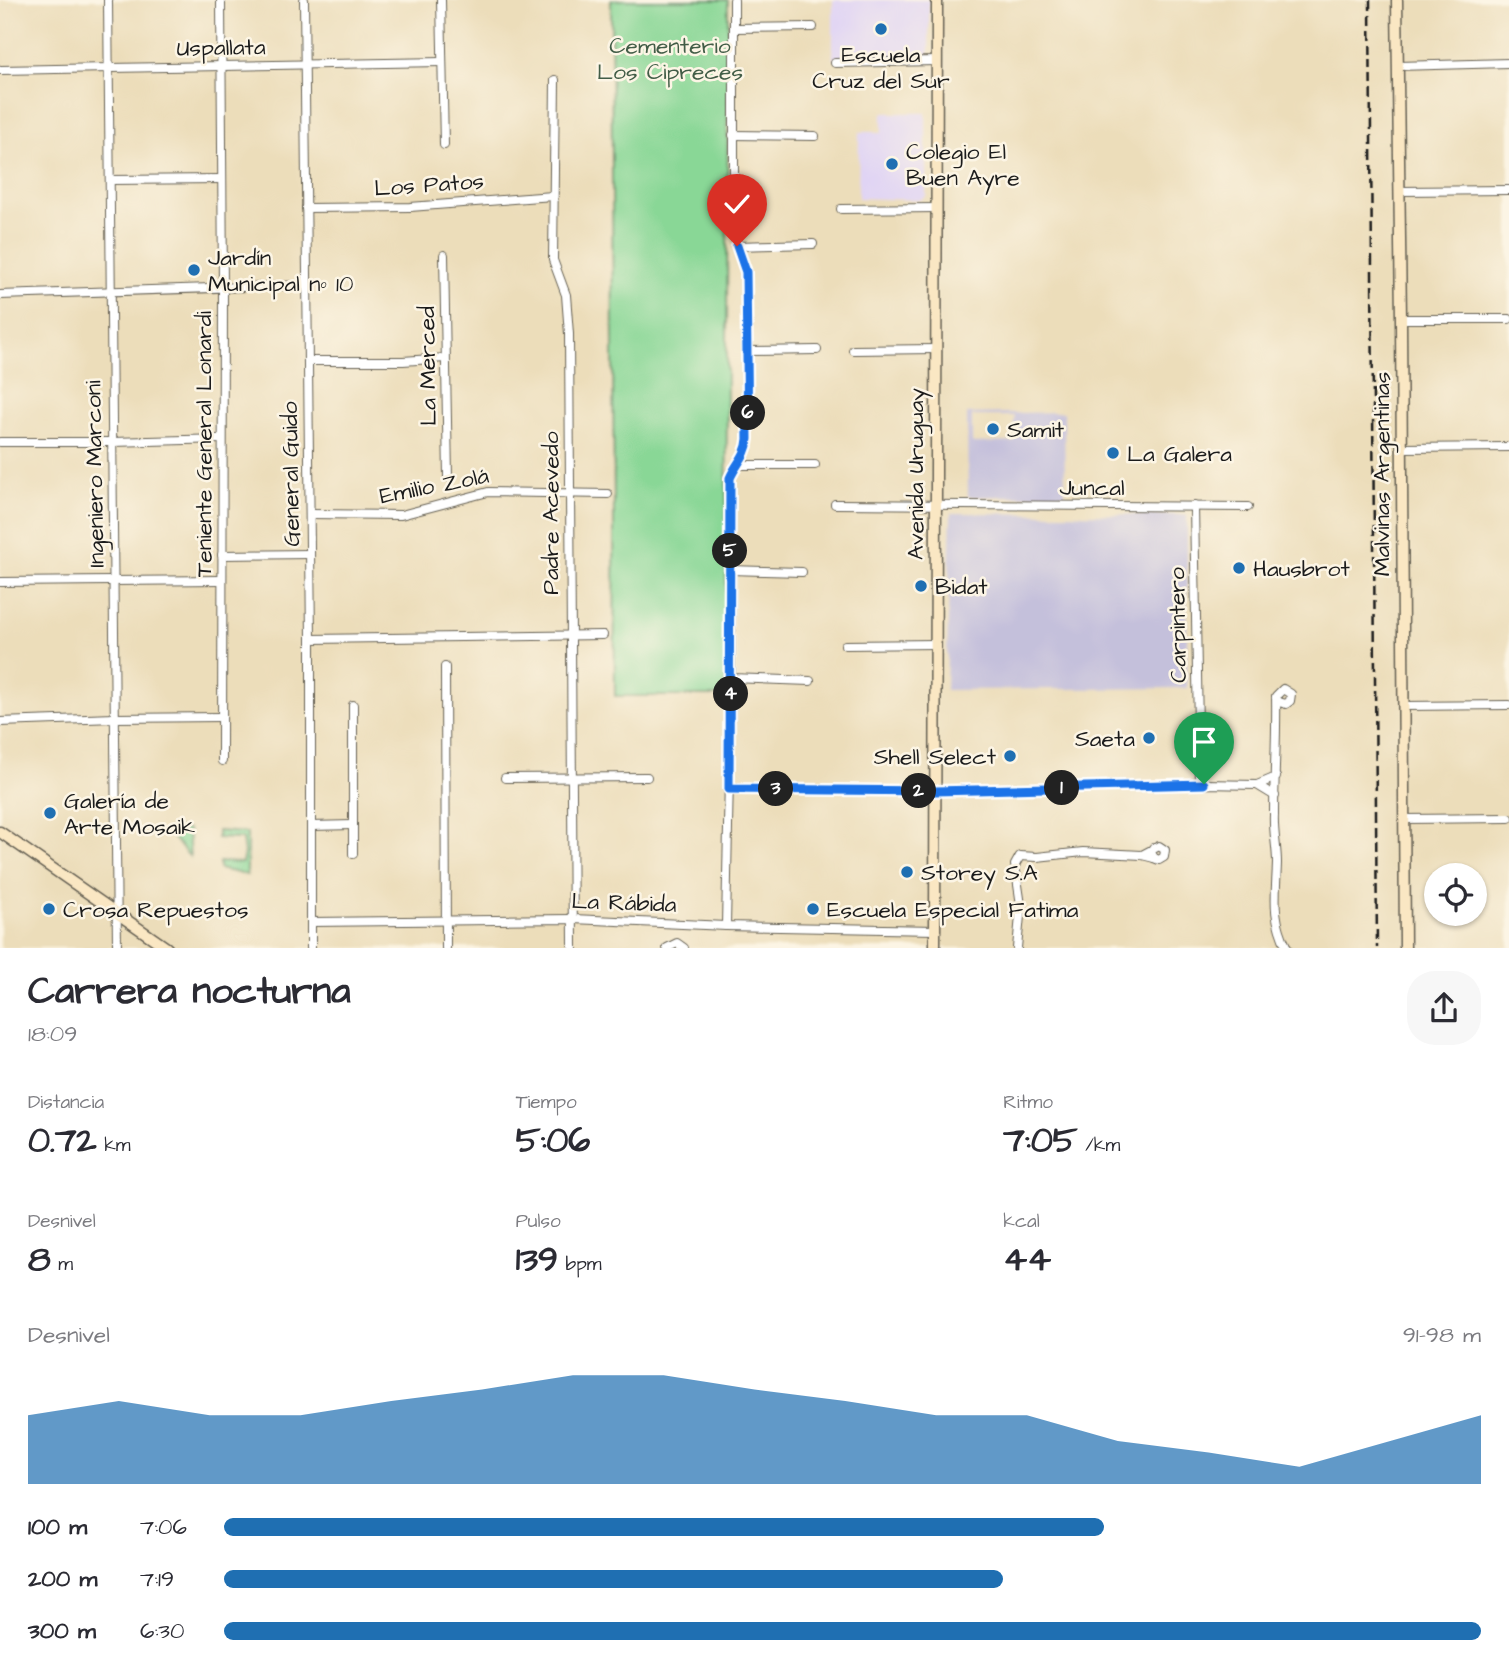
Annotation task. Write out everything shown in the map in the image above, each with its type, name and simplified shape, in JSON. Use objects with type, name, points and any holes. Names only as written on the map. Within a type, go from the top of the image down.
[{"type":"main road","name":"Avenida Uruguay","points":[[935,947],[937,0]]},
{"type":"main road","name":"Malvinas Argentinas","points":[[1397,0],[1405,947]]},
{"type":"main road","points":[[0,832],[167,947]]},
{"type":"street","name":"Ingeniero Marconi","points":[[108,0],[117,947]]},
{"type":"street","name":"Teniente General Lonardi","points":[[221,0],[222,761]]},
{"type":"street","name":"General Guido","points":[[304,0],[311,639],[311,947]]},
{"type":"street","points":[[441,0],[444,145]]},
{"type":"street","points":[[726,926],[731,678],[730,478],[747,449],[746,272],[734,234],[734,0]]},
{"type":"street","points":[[735,28],[813,27]]},
{"type":"street","points":[[835,63],[937,61]]},
{"type":"street","name":"Uspallata","points":[[0,70],[442,62]]},
{"type":"street","points":[[1398,66],[1509,63]]},
{"type":"street","name":"Padre Acevedo","points":[[555,80],[553,260],[566,296],[568,313],[573,947]]},
{"type":"street","points":[[733,135],[815,136]]},
{"type":"street","points":[[110,180],[222,179]]},
{"type":"street","points":[[1400,191],[1509,190]]},
{"type":"street","name":"Los Patos","points":[[306,208],[410,207],[554,196]]},
{"type":"street","points":[[841,209],[936,208]]},
{"type":"street","points":[[737,246],[813,244]]},
{"type":"street","name":"La Merced","points":[[444,255],[448,477]]},
{"type":"street","points":[[0,296],[306,285]]},
{"type":"street","points":[[1401,319],[1509,319]]},
{"type":"street","points":[[853,350],[936,349]]},
{"type":"street","points":[[747,351],[817,350]]},
{"type":"street","points":[[308,361],[445,358]]},
{"type":"street","points":[[0,442],[222,439]]},
{"type":"street","points":[[1402,448],[1509,447]]},
{"type":"street","points":[[736,465],[815,465]]},
{"type":"street","name":"Emilio Zolá","points":[[310,514],[401,515],[488,492],[608,494]]},
{"type":"street","points":[[835,504],[936,506]]},
{"type":"street","name":"Juncal","points":[[936,506],[1248,507]]},
{"type":"street","name":"Carpintero","points":[[1194,506],[1199,784]]},
{"type":"street","points":[[222,555],[310,554]]},
{"type":"street","points":[[730,570],[802,572]]},
{"type":"street","points":[[0,582],[222,580]]},
{"type":"street","points":[[311,639],[603,635]]},
{"type":"street","points":[[845,645],[936,644]]},
{"type":"street","points":[[445,667],[446,947]]},
{"type":"street","points":[[731,678],[810,681]]},
{"type":"street","points":[[1277,713],[1291,696],[1287,690],[1280,690],[1276,698],[1274,829],[1277,863],[1274,909],[1287,947]]},
{"type":"street","points":[[1276,698],[1286,704]]},
{"type":"street","points":[[353,705],[353,854]]},
{"type":"street","points":[[1404,706],[1509,705]]},
{"type":"street","points":[[0,722],[222,718]]},
{"type":"street","points":[[505,778],[647,777]]},
{"type":"street","points":[[729,789],[935,791],[1257,785],[1276,777]]},
{"type":"street","points":[[1257,785],[1275,796]]},
{"type":"street","points":[[1404,819],[1509,818]]},
{"type":"street","points":[[311,826],[354,825]]},
{"type":"street","points":[[1017,947],[1021,905],[1015,865],[1020,856],[1083,852],[1163,858],[1166,852],[1162,846],[1142,855]]},
{"type":"street","points":[[1153,848],[1151,852],[1154,858]]},
{"type":"street","name":"La Rábida","points":[[311,922],[573,919],[726,926],[935,930]]},
{"type":"street","points":[[667,947],[677,943],[684,947]]},
{"type":"shaded area","name":"Escuela Cruz del Sur","points":[[833,0],[929,0],[929,58],[833,59]]},
{"type":"shaded area","name":"Colegio El Buen Ayre","points":[[882,113],[926,113],[926,196],[920,200],[858,198],[859,132],[882,132]]},
{"type":"shaded area","points":[[1064,412],[1065,495],[968,497],[967,414]],"holes":[[[972,416],[1014,416],[1014,442],[972,443]]]},
{"type":"shaded area","points":[[951,513],[1187,515],[1187,688],[946,690]]},
{"type":"green space","name":"Cementerio Los Cipreces","points":[[611,0],[728,0],[726,696],[615,696]]},
{"type":"green space","points":[[171,827],[188,830],[190,857],[170,835]]},
{"type":"green space","points":[[217,831],[247,833],[247,875],[219,869],[219,862],[242,863],[244,853],[242,839],[217,838]]},
{"type":"railway","points":[[1370,0],[1377,948]]},
{"type":"place","name":"Escuela Cruz del Sur","points":[[881,29]]},
{"type":"place","name":"Colegio El Buen Ayre","points":[[892,164]]},
{"type":"place","name":"Jardín Municipal nº 10","points":[[194,270]]},
{"type":"place","name":"Samit","points":[[993,429]]},
{"type":"place","name":"La Galera","points":[[1113,453]]},
{"type":"place","name":"Hausbrot","points":[[1239,568]]},
{"type":"place","name":"Bidat","points":[[921,586]]},
{"type":"place","name":"Saeta","points":[[1149,738]]},
{"type":"place","name":"Shell Select","points":[[1010,756]]},
{"type":"place","name":"Galería de Arte Mosaik","points":[[50,813]]},
{"type":"place","name":"Storey S.A","points":[[907,872]]},
{"type":"place","name":"Crosa Repuestos","points":[[49,909]]},
{"type":"place","name":"Escuela Especial Fatima","points":[[813,909]]},
{"type":"route","points":[[737,246],[746,272],[748,439],[744,456],[730,478],[729,789],[935,791],[1204,784]]}]
